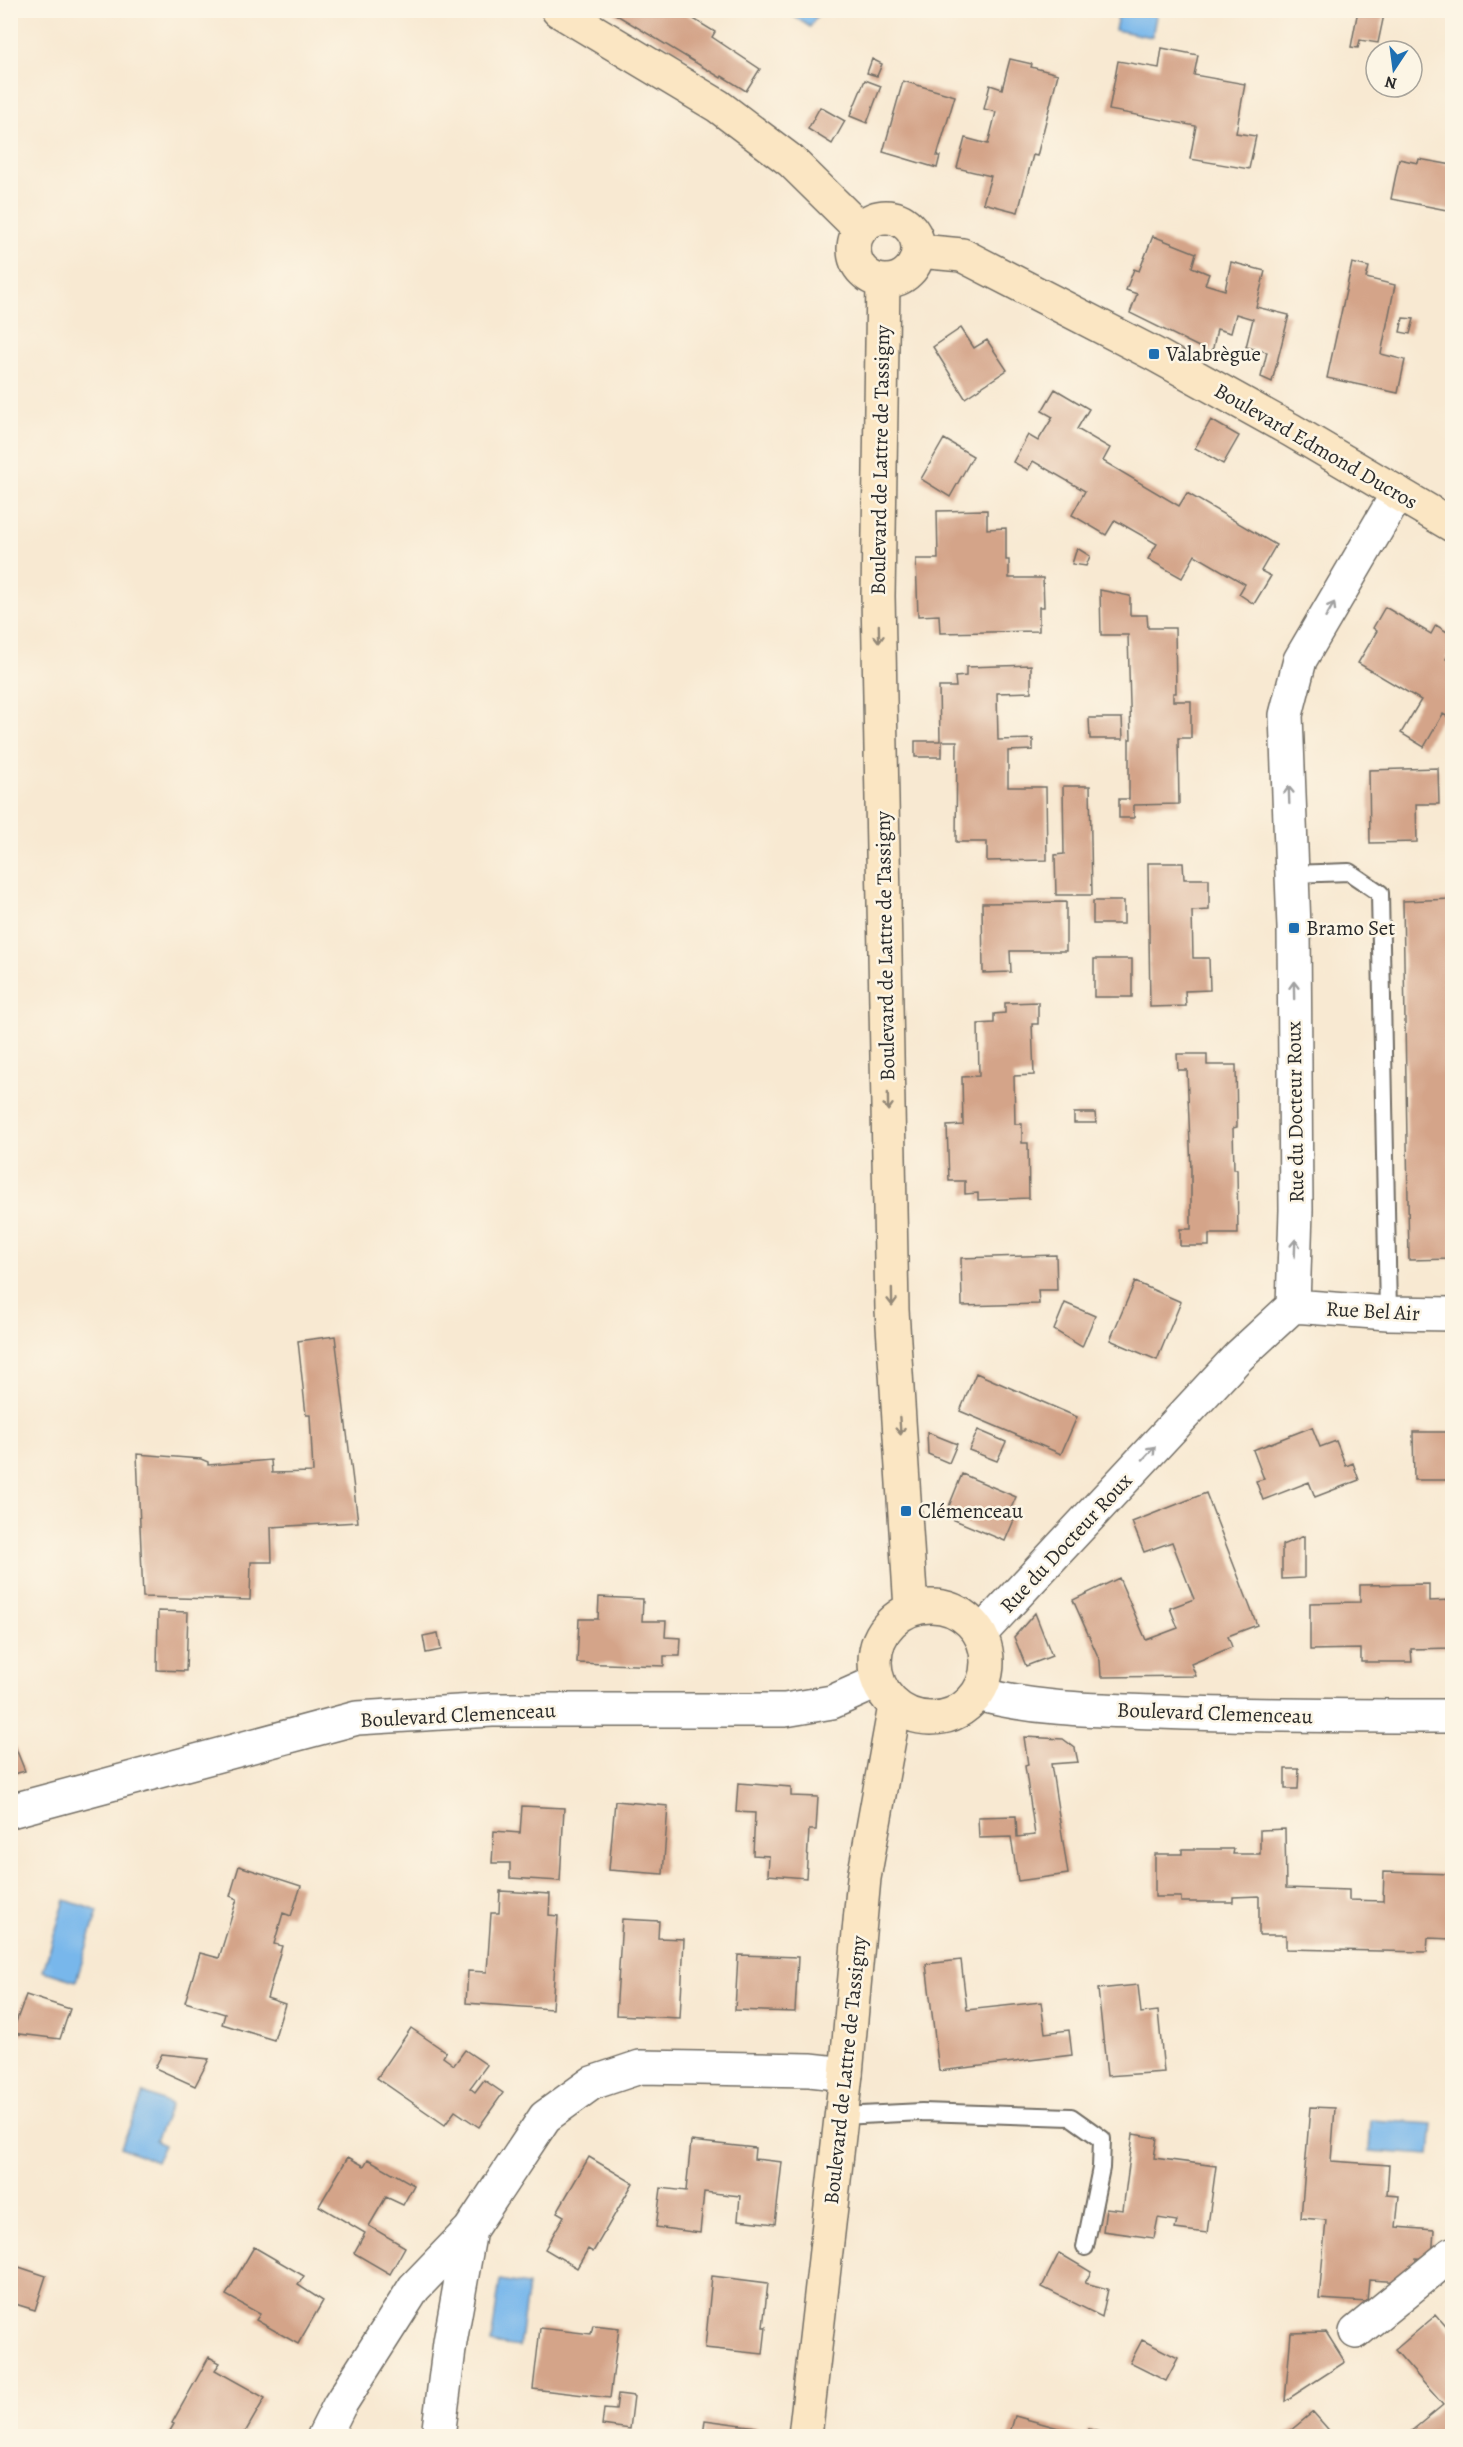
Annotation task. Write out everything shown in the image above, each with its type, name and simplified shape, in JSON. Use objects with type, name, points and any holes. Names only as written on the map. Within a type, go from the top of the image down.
[{"type":"street","points":[[558,10],[718,106],[791,160],[860,229]]},
{"type":"street","points":[[890,216],[905,223],[916,235],[919,251],[915,264],[907,274],[896,280],[883,282],[870,277],[860,268],[854,256],[854,241],[860,229],[873,219],[890,216]]},
{"type":"street","name":"Boulevard Edmond Ducros","points":[[919,251],[962,255],[1154,354],[1291,430],[1452,525]]},
{"type":"street","name":"Boulevard de Lattre de Tassigny","points":[[883,282],[878,596],[892,1287],[911,1609]]},
{"type":"street","name":"Rue du Docteur Roux","points":[[980,1634],[1239,1356],[1293,1306],[1296,1198],[1292,874],[1286,715],[1300,660],[1398,493]]},
{"type":"street","name":"Rue Bel Air","points":[[1293,1306],[1388,1313],[1452,1314]]},
{"type":"street","points":[[931,1606],[951,1610],[968,1619],[980,1634],[987,1654],[986,1675],[978,1694],[965,1708],[949,1716],[930,1719],[911,1715],[886,1694],[874,1667],[875,1653],[887,1626],[911,1609],[931,1606]]},
{"type":"street","name":"Boulevard de Lattre de Tassigny","points":[[805,2436],[846,2074],[864,1878],[886,1694]]},
{"type":"street","name":"Boulevard Clemenceau","points":[[10,1811],[357,1718],[492,1710],[785,1710],[886,1694]]},
{"type":"street","name":"Boulevard Clemenceau","points":[[978,1694],[1047,1707],[1100,1710],[1270,1716],[1452,1716]]},
{"type":"street","points":[[324,2436],[339,2406],[414,2288],[470,2230],[545,2117],[592,2083],[640,2067],[810,2070],[846,2074]]},
{"type":"street","points":[[438,2436],[450,2342],[470,2230]]},
{"type":"street","points":[[1356,2332],[1452,2254]]},
{"type":"lane","points":[[1292,874],[1348,872],[1380,893],[1388,1313]]},
{"type":"lane","points":[[841,2116],[922,2112],[1071,2117],[1102,2139],[1101,2168],[1086,2247]]},
{"type":"water","points":[[784,10],[820,10],[820,11],[810,27]]},
{"type":"water","points":[[1119,11],[1157,11],[1152,37],[1115,30]]},
{"type":"water","points":[[65,1900],[98,1911],[76,1981],[43,1971]]},
{"type":"water","points":[[144,2093],[171,2105],[155,2141],[164,2145],[156,2162],[121,2147]]},
{"type":"water","points":[[1371,2120],[1433,2124],[1430,2155],[1369,2151]]},
{"type":"water","points":[[500,2280],[528,2285],[519,2347],[491,2343]]},
{"type":"building","points":[[617,10],[679,10],[715,32],[712,37],[760,69],[746,91],[615,14]]},
{"type":"building","points":[[1358,10],[1385,10],[1379,39],[1360,40],[1358,48],[1351,47]]},
{"type":"building","points":[[1162,48],[1198,55],[1194,75],[1245,84],[1236,133],[1256,136],[1249,169],[1190,159],[1196,126],[1109,110],[1118,61],[1159,68]]},
{"type":"building","points":[[872,59],[882,64],[877,76],[867,73]]},
{"type":"building","points":[[1010,59],[1058,74],[1037,156],[1033,155],[1018,212],[983,203],[991,176],[957,168],[965,138],[988,144],[996,112],[984,109],[990,85],[1002,89]]},
{"type":"building","points":[[865,80],[881,86],[867,123],[850,116]]},
{"type":"building","points":[[903,81],[955,96],[937,156],[940,156],[937,168],[883,152]]},
{"type":"building","points":[[820,107],[845,121],[832,144],[808,129]]},
{"type":"building","points":[[1399,159],[1418,163],[1419,159],[1452,165],[1452,211],[1391,199]]},
{"type":"building","points":[[1153,236],[1196,253],[1192,267],[1209,274],[1205,284],[1225,290],[1231,262],[1265,271],[1256,307],[1289,315],[1272,382],[1261,377],[1267,352],[1246,347],[1253,319],[1236,314],[1231,333],[1217,329],[1213,348],[1209,352],[1130,313],[1137,294],[1126,290],[1134,269],[1139,271]]},
{"type":"building","points":[[1352,263],[1369,267],[1366,278],[1395,285],[1381,354],[1405,360],[1398,393],[1327,378]]},
{"type":"building","points":[[1403,318],[1414,319],[1410,334],[1400,332]]},
{"type":"building","points":[[961,328],[974,348],[987,340],[1007,370],[965,398],[933,347]]},
{"type":"building","points":[[1055,389],[1089,409],[1077,429],[1110,448],[1103,461],[1179,506],[1187,493],[1276,545],[1261,571],[1271,576],[1254,604],[1239,594],[1245,584],[1195,555],[1182,578],[1148,559],[1157,544],[1115,520],[1106,535],[1072,515],[1085,491],[1033,461],[1028,470],[1013,462],[1028,435],[1038,441],[1053,417],[1042,411]]},
{"type":"building","points":[[1211,420],[1239,436],[1223,464],[1195,448]]},
{"type":"building","points":[[944,439],[973,456],[950,497],[921,479]]},
{"type":"building","points":[[987,510],[987,529],[1006,528],[1006,560],[1009,560],[1009,578],[1043,578],[1044,607],[1039,607],[1039,631],[940,633],[939,615],[918,616],[916,559],[938,559],[937,511]]},
{"type":"building","points":[[1077,548],[1090,556],[1086,566],[1072,564]]},
{"type":"building","points":[[1100,590],[1130,596],[1130,615],[1147,615],[1148,628],[1175,628],[1176,693],[1173,693],[1173,701],[1191,701],[1191,738],[1178,738],[1179,804],[1134,805],[1134,818],[1119,818],[1119,799],[1129,799],[1129,739],[1131,739],[1128,635],[1101,635]]},
{"type":"building","points":[[1385,607],[1431,634],[1436,625],[1452,635],[1452,648],[1446,659],[1452,662],[1452,719],[1443,714],[1424,747],[1401,733],[1421,700],[1358,663],[1377,631],[1373,628]]},
{"type":"building","points":[[1031,665],[1031,692],[997,693],[998,740],[1033,739],[1033,750],[1008,751],[1008,787],[1046,787],[1047,860],[987,861],[987,842],[956,842],[957,741],[942,741],[942,757],[915,757],[915,741],[940,741],[939,687],[956,687],[955,677],[966,676],[966,667]]},
{"type":"building","points":[[1089,718],[1122,718],[1123,739],[1090,739]]},
{"type":"building","points":[[1438,768],[1439,804],[1416,804],[1417,842],[1370,843],[1369,770]]},
{"type":"building","points":[[1063,786],[1090,786],[1092,895],[1056,895],[1055,855],[1064,854]]},
{"type":"building","points":[[1148,863],[1183,863],[1184,879],[1209,879],[1209,910],[1192,911],[1193,958],[1209,958],[1210,990],[1185,991],[1186,1006],[1150,1007]]},
{"type":"building","points":[[1452,899],[1452,1259],[1409,1260],[1403,901]]},
{"type":"building","points":[[1093,901],[1124,901],[1124,924],[1093,924]]},
{"type":"building","points":[[1066,902],[1066,951],[1010,951],[1011,972],[983,973],[982,903]]},
{"type":"building","points":[[1094,959],[1132,959],[1132,997],[1094,997]]},
{"type":"building","points":[[1038,1002],[1038,1024],[1032,1024],[1034,1075],[1014,1076],[1015,1124],[1022,1124],[1022,1143],[1028,1143],[1029,1198],[978,1200],[978,1193],[965,1194],[965,1181],[949,1181],[947,1126],[963,1125],[962,1077],[979,1076],[978,1024],[994,1023],[994,1014],[1005,1013],[1005,1003]]},
{"type":"building","points":[[1177,1054],[1207,1054],[1207,1065],[1236,1065],[1237,1127],[1233,1128],[1234,1169],[1237,1169],[1238,1234],[1209,1234],[1209,1246],[1180,1246],[1180,1229],[1191,1229],[1191,1170],[1187,1070],[1178,1070]]},
{"type":"building","points":[[1074,1113],[1095,1113],[1096,1123],[1074,1123]]},
{"type":"building","points":[[1056,1255],[1057,1290],[1038,1290],[1039,1304],[962,1306],[961,1258]]},
{"type":"building","points":[[1135,1282],[1181,1302],[1157,1360],[1110,1340]]},
{"type":"building","points":[[1065,1303],[1095,1316],[1082,1347],[1054,1330]]},
{"type":"building","points":[[335,1336],[358,1522],[271,1527],[272,1562],[251,1562],[250,1600],[143,1597],[137,1454],[201,1459],[208,1462],[208,1465],[271,1460],[272,1473],[313,1472],[310,1415],[306,1415],[298,1341]]},
{"type":"building","points":[[976,1373],[1077,1417],[1061,1454],[960,1411]]},
{"type":"building","points":[[1312,1427],[1320,1447],[1336,1441],[1346,1466],[1353,1463],[1359,1480],[1315,1497],[1309,1482],[1263,1500],[1256,1481],[1264,1479],[1253,1450]]},
{"type":"building","points":[[978,1430],[1006,1442],[997,1461],[969,1450]]},
{"type":"building","points":[[927,1432],[957,1444],[949,1463],[928,1454]]},
{"type":"building","points":[[1413,1432],[1452,1432],[1452,1480],[1414,1480]]},
{"type":"building","points":[[962,1474],[1016,1497],[1007,1517],[1014,1520],[1005,1541],[945,1516]]},
{"type":"building","points":[[1206,1493],[1257,1625],[1228,1636],[1232,1647],[1191,1664],[1196,1676],[1101,1677],[1100,1661],[1073,1600],[1119,1578],[1146,1640],[1178,1628],[1170,1608],[1194,1599],[1172,1542],[1144,1552],[1132,1522]]},
{"type":"building","points":[[1304,1536],[1304,1578],[1282,1579],[1282,1545]]},
{"type":"building","points":[[1429,1584],[1429,1601],[1452,1600],[1452,1648],[1411,1649],[1412,1662],[1361,1662],[1361,1649],[1310,1650],[1310,1603],[1360,1602],[1360,1585]]},
{"type":"building","points":[[599,1597],[643,1599],[642,1621],[666,1621],[665,1637],[681,1638],[680,1656],[664,1656],[664,1666],[577,1663],[579,1619],[598,1619]]},
{"type":"building","points":[[158,1611],[188,1612],[186,1671],[157,1670]]},
{"type":"building","points":[[1035,1613],[1052,1656],[1026,1666],[1014,1637]]},
{"type":"building","points":[[438,1633],[441,1650],[426,1653],[423,1636]]},
{"type":"building","points":[[10,1734],[25,1771],[10,1775]]},
{"type":"building","points":[[1024,1737],[1063,1739],[1075,1748],[1078,1762],[1051,1764],[1068,1874],[1018,1881],[1011,1837],[979,1838],[978,1817],[1016,1816],[1017,1837],[1035,1835],[1025,1766],[1028,1765]]},
{"type":"building","points":[[1285,1769],[1299,1769],[1298,1789],[1285,1789]]},
{"type":"building","points":[[738,1783],[791,1787],[791,1796],[818,1797],[816,1830],[809,1830],[806,1878],[768,1875],[769,1856],[753,1855],[755,1813],[736,1812]]},
{"type":"building","points":[[615,1801],[668,1806],[663,1874],[609,1870]]},
{"type":"building","points":[[522,1806],[564,1808],[560,1881],[510,1878],[510,1863],[492,1863],[494,1831],[520,1833]]},
{"type":"building","points":[[1285,1829],[1286,1888],[1349,1890],[1349,1900],[1383,1901],[1384,1872],[1452,1874],[1452,1939],[1428,1938],[1427,1952],[1286,1949],[1286,1935],[1259,1935],[1259,1896],[1233,1897],[1233,1902],[1181,1902],[1181,1897],[1155,1897],[1155,1854],[1182,1854],[1182,1849],[1234,1849],[1233,1854],[1260,1854],[1260,1830]]},
{"type":"building","points":[[239,1866],[301,1886],[291,1916],[283,1913],[274,1944],[282,1946],[267,1998],[285,2004],[274,2040],[222,2024],[225,2014],[185,2002],[200,1953],[219,1958],[237,1899],[230,1896]]},
{"type":"building","points":[[500,1891],[550,1894],[549,1915],[558,1916],[552,2009],[466,2003],[468,1971],[487,1972],[491,1913],[499,1913]]},
{"type":"building","points":[[622,1919],[659,1921],[658,1938],[684,1939],[680,2018],[616,2015]]},
{"type":"building","points":[[738,1955],[798,1957],[795,2012],[735,2010]]},
{"type":"building","points":[[961,1960],[967,2010],[1041,2002],[1045,2033],[1069,2030],[1072,2055],[939,2071],[926,1964]]},
{"type":"building","points":[[1138,1985],[1141,2013],[1158,2011],[1164,2072],[1107,2076],[1098,1989]]},
{"type":"building","points":[[26,1995],[70,2009],[60,2039],[12,2033]]},
{"type":"building","points":[[411,2028],[446,2052],[443,2057],[454,2065],[465,2050],[487,2065],[470,2088],[475,2092],[484,2080],[503,2093],[479,2127],[455,2111],[445,2125],[377,2078]]},
{"type":"building","points":[[162,2054],[209,2059],[195,2086],[155,2068]]},
{"type":"building","points":[[1310,2107],[1335,2108],[1331,2161],[1389,2165],[1387,2195],[1399,2196],[1396,2227],[1434,2230],[1432,2259],[1416,2258],[1415,2275],[1404,2282],[1369,2280],[1367,2302],[1319,2299],[1326,2220],[1301,2218]]},
{"type":"building","points":[[1133,2134],[1157,2138],[1154,2158],[1216,2166],[1207,2233],[1175,2229],[1177,2221],[1158,2218],[1154,2238],[1103,2231],[1106,2208],[1123,2210]]},
{"type":"building","points":[[691,2141],[755,2148],[754,2159],[782,2162],[775,2224],[738,2220],[740,2196],[704,2192],[700,2233],[656,2227],[661,2188],[686,2191]]},
{"type":"building","points":[[348,2157],[364,2166],[368,2159],[414,2185],[403,2205],[386,2197],[369,2226],[405,2247],[390,2274],[354,2253],[365,2233],[319,2206]]},
{"type":"building","points":[[589,2157],[633,2183],[593,2252],[588,2249],[577,2268],[545,2249],[564,2216],[557,2212]]},
{"type":"building","points":[[254,2247],[304,2276],[298,2285],[323,2301],[298,2344],[256,2320],[260,2314],[226,2295]]},
{"type":"building","points":[[1059,2253],[1091,2272],[1085,2283],[1108,2289],[1102,2317],[1042,2287]]},
{"type":"building","points":[[10,2264],[46,2276],[35,2310],[12,2303],[10,2307]]},
{"type":"building","points":[[712,2276],[768,2283],[763,2327],[766,2327],[763,2354],[705,2348]]},
{"type":"building","points":[[1436,2315],[1452,2333],[1452,2436],[1412,2436],[1409,2433],[1443,2405],[1395,2350]]},
{"type":"building","points":[[593,2325],[619,2328],[610,2398],[533,2389],[540,2328],[591,2334]]},
{"type":"building","points":[[1326,2332],[1345,2362],[1285,2401],[1291,2333]]},
{"type":"building","points":[[1142,2340],[1178,2358],[1166,2381],[1130,2363]]},
{"type":"building","points":[[209,2357],[220,2363],[215,2370],[265,2398],[243,2436],[167,2436],[174,2424],[172,2423]]},
{"type":"building","points":[[618,2394],[634,2396],[630,2429],[602,2425],[604,2409],[616,2410]]},
{"type":"building","points":[[1313,2412],[1334,2436],[1284,2436]]},
{"type":"building","points":[[1015,2416],[1062,2429],[1082,2436],[1009,2436]]},
{"type":"building","points":[[705,2420],[756,2427],[755,2436],[703,2436]]},
{"type":"building","points":[[1089,2429],[1113,2436],[1086,2436]]},
{"type":"place","name":"Valabrègue","points":[[1154,354]]},
{"type":"place","name":"Bramo Set","points":[[1294,928]]},
{"type":"place","name":"Clémenceau","points":[[906,1511]]}]
